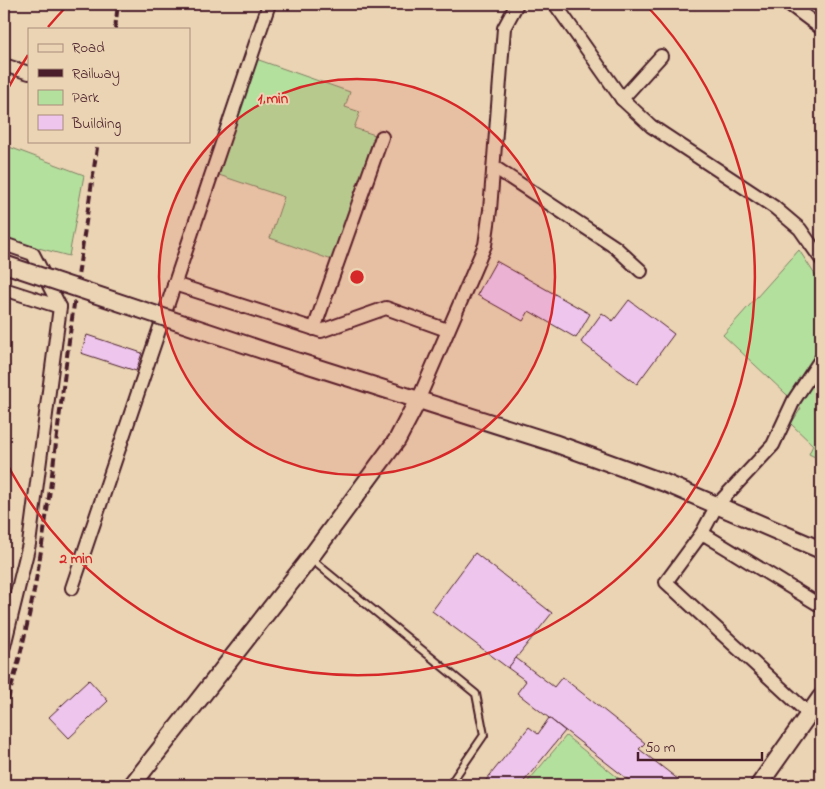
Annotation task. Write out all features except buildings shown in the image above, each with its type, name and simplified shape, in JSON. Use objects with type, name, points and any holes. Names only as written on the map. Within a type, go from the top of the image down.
[{"type":"street","points":[[72,588],[269,4]]},
{"type":"street","points":[[132,785],[310,558],[397,440],[419,398],[485,245],[494,167],[504,28],[517,4]]},
{"type":"street","points":[[555,4],[622,99],[651,126],[774,207],[800,229],[821,259]]},
{"type":"street","points":[[789,4],[821,28]]},
{"type":"street","points":[[622,99],[661,56]]},
{"type":"street","points":[[4,65],[28,73]]},
{"type":"street","points":[[314,329],[382,138]]},
{"type":"street","points":[[494,167],[615,247],[641,271]]},
{"type":"street","points":[[4,244],[33,254],[60,308],[28,544],[4,646]]},
{"type":"street","points":[[4,264],[271,353],[554,442],[717,505],[821,550]]},
{"type":"street","points":[[174,284],[320,331],[386,308],[447,330]]},
{"type":"street","points":[[4,289],[60,308]]},
{"type":"street","points":[[810,714],[666,582],[702,534],[717,505],[772,444],[794,400],[821,358]]},
{"type":"street","points":[[702,534],[821,606]]},
{"type":"street","points":[[759,785],[821,697]]},
{"type":"lane","points":[[310,558],[476,694],[484,735],[451,783]]},
{"type":"green space","points":[[256,59],[350,92],[345,107],[360,112],[354,128],[375,135],[332,260],[270,238],[284,197],[216,174]]},
{"type":"green space","points":[[4,145],[84,175],[69,256],[4,239]]},
{"type":"green space","points":[[799,250],[821,284],[821,460],[809,454],[813,445],[791,424],[801,408],[723,335]]},
{"type":"green space","points":[[566,736],[627,785],[525,785]]},
{"type":"railway","points":[[115,28],[118,4]]},
{"type":"railway","points":[[4,711],[26,631],[41,551],[98,142]]}]
